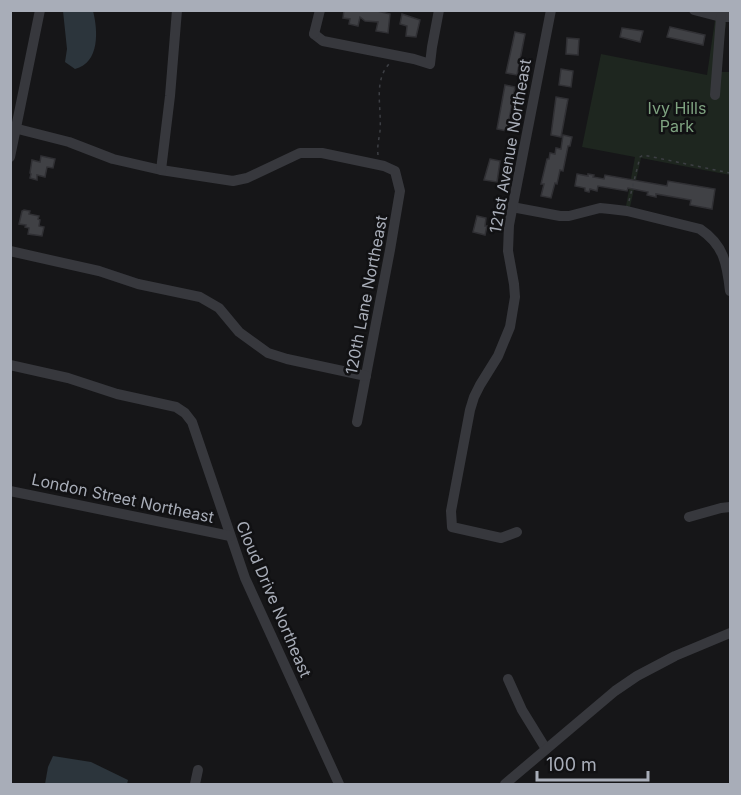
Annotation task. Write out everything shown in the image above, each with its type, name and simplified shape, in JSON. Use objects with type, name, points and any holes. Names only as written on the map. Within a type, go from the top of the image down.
[{"type":"street","points":[[10,157],[14,127],[40,10]]},
{"type":"street","points":[[161,170],[177,10]]},
{"type":"street","points":[[320,10],[310,35],[323,41],[414,58],[430,64],[439,10]]},
{"type":"street","name":"121st Avenue Northeast","points":[[517,532],[501,538],[452,527],[451,511],[474,397],[498,356],[510,327],[514,284],[508,252],[508,238],[512,207],[551,10]]},
{"type":"street","points":[[701,11],[726,17],[715,95]]},
{"type":"street","points":[[14,127],[69,142],[113,159],[161,170],[233,181],[247,178],[300,153],[322,153],[377,165]]},
{"type":"street","name":"120th Lane Northeast","points":[[357,422],[400,191],[395,171],[377,165]]},
{"type":"street","points":[[512,207],[560,216],[600,208],[627,211],[692,226],[709,235],[724,256],[730,291]]},
{"type":"street","points":[[10,251],[99,271],[138,284],[200,297],[219,308],[239,332],[268,353],[366,376]]},
{"type":"street","name":"Cloud Drive Northeast","points":[[10,365],[68,378],[117,394],[176,407],[185,413],[192,422],[245,578],[339,784]]},
{"type":"street","name":"London Street Northeast","points":[[10,491],[230,536]]},
{"type":"street","points":[[688,517],[730,507]]},
{"type":"street","points":[[505,784],[615,691],[637,676],[675,656],[730,633]]},
{"type":"street","points":[[508,679],[522,710],[546,749]]},
{"type":"street","points":[[195,784],[198,770]]},
{"type":"path","points":[[377,165],[380,86],[384,70],[393,54]]},
{"type":"path","points":[[627,211],[640,157],[643,155],[730,173]]},
{"type":"green space","name":"Ivy Hills Park","points":[[715,20],[726,23],[719,72],[730,72],[730,175],[641,158],[630,207],[626,206],[635,157],[582,147],[601,54],[707,75]]},
{"type":"shaded area","points":[[63,11],[93,11],[95,19],[96,36],[93,53],[83,66],[75,69],[65,62],[67,49]]},
{"type":"shaded area","points":[[53,756],[91,762],[128,780],[127,784],[45,784]]},
{"type":"building","points":[[344,10],[373,10],[390,14],[388,33],[376,31],[378,22],[365,21],[360,17],[358,26],[349,24],[350,19],[343,18]]},
{"type":"building","points":[[402,14],[420,20],[416,37],[406,36],[407,26],[400,24]]},
{"type":"building","points":[[670,27],[705,35],[703,45],[667,37]]},
{"type":"building","points":[[622,28],[643,31],[640,42],[620,37]]},
{"type":"building","points":[[515,32],[525,34],[517,75],[506,73]]},
{"type":"building","points":[[567,38],[579,39],[578,55],[566,54]]},
{"type":"building","points":[[561,69],[573,71],[571,87],[559,85]]},
{"type":"building","points":[[505,85],[515,87],[507,131],[497,129]]},
{"type":"building","points":[[556,97],[568,99],[561,137],[551,135]]},
{"type":"building","points":[[563,135],[572,137],[563,171],[560,170],[551,198],[541,196],[544,184],[541,184],[547,159],[550,153],[555,154],[556,148],[561,149]]},
{"type":"building","points":[[41,156],[55,159],[53,168],[47,167],[45,177],[37,175],[37,180],[30,178],[32,160],[40,162]]},
{"type":"building","points":[[490,159],[500,161],[497,182],[484,180]]},
{"type":"building","points":[[577,174],[594,175],[593,177],[604,179],[605,175],[667,186],[668,181],[715,189],[712,209],[690,205],[691,200],[656,194],[656,197],[647,195],[648,192],[628,188],[627,191],[598,186],[597,191],[590,189],[589,192],[585,191],[585,188],[575,186]]},
{"type":"building","points":[[24,210],[30,211],[29,214],[39,216],[39,226],[44,227],[42,236],[28,234],[29,228],[19,224]]},
{"type":"building","points":[[477,216],[486,218],[485,235],[473,232]]}]
